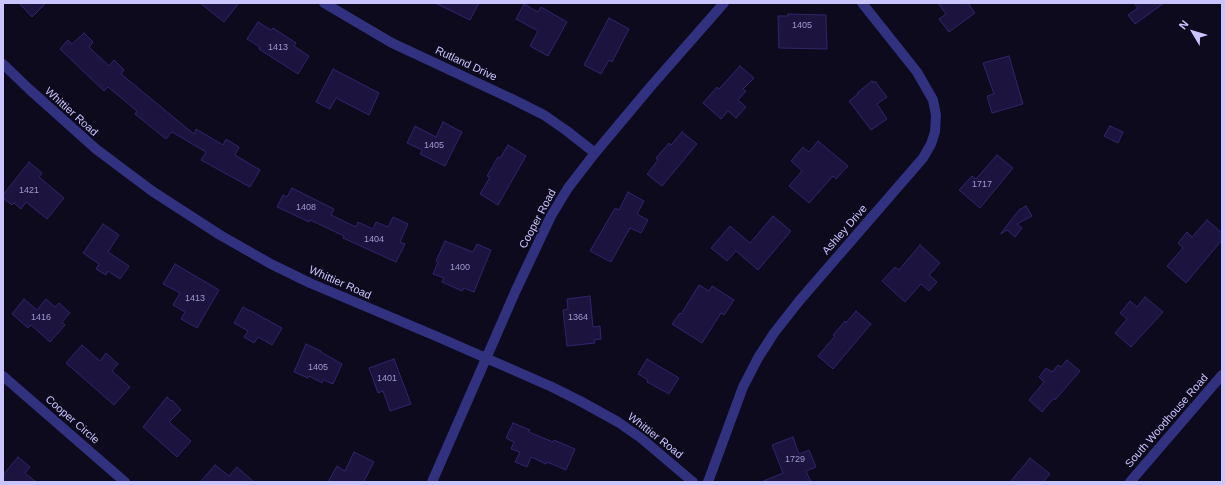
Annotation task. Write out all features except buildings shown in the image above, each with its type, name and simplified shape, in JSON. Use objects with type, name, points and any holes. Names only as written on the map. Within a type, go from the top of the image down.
[{"type":"street","name":"Rutland Drive","points":[[324,3],[392,43],[544,115],[568,131],[595,153]]},
{"type":"street","name":"Cooper Road","points":[[432,482],[516,290],[551,216],[568,188],[652,85],[724,3]]},
{"type":"street","name":"Ashley Drive","points":[[708,482],[743,388],[758,358],[774,333],[800,300],[924,158],[935,132],[936,115],[933,100],[917,72],[862,3]]},
{"type":"street","name":"Whittier Road","points":[[3,64],[96,149],[152,191],[220,235],[271,264],[310,283],[552,387],[618,422],[641,438],[693,482]]},
{"type":"street","name":"South Woodhouse Road","points":[[1130,482],[1222,375]]},
{"type":"street","name":"Cooper Circle","points":[[3,376],[125,482]]}]
